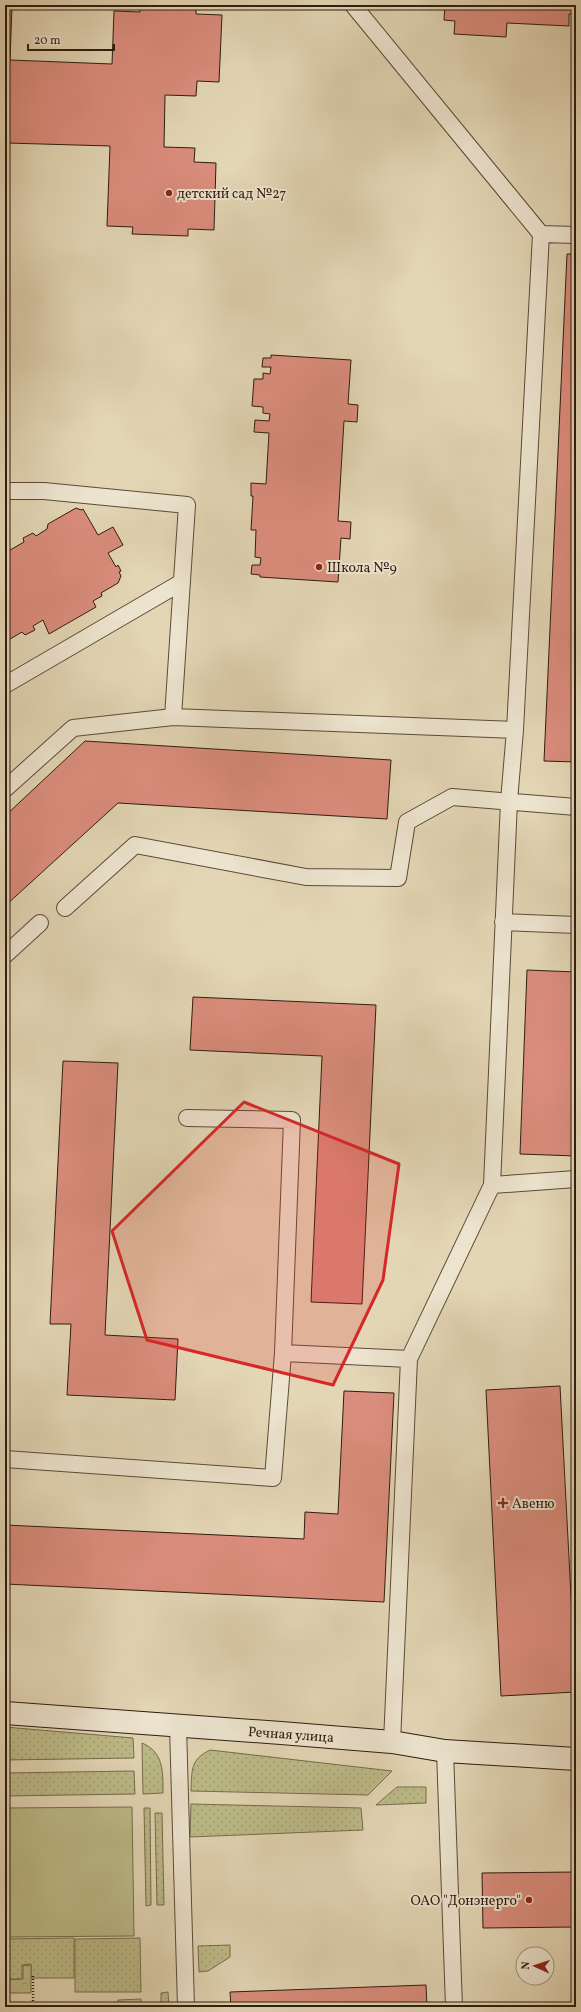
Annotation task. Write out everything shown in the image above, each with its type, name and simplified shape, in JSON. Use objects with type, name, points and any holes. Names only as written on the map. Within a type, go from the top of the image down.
[{"type":"street","name":"Речная улица","points":[[5,1713],[74,1716],[178,1726],[392,1742],[445,1751],[576,1759]]},
{"type":"lane","points":[[353,5],[541,234],[515,730],[509,801],[492,1185],[409,1359],[392,1742]]},
{"type":"lane","points":[[541,234],[576,235]]},
{"type":"lane","points":[[5,491],[44,491],[187,505],[174,717]]},
{"type":"lane","points":[[5,685],[182,582]]},
{"type":"lane","points":[[5,789],[73,728],[174,717],[515,730]]},
{"type":"lane","points":[[65,908],[135,845],[306,877],[398,878],[407,822],[452,796],[576,807]]},
{"type":"lane","points":[[5,955],[40,922]]},
{"type":"lane","points":[[503,922],[576,925]]},
{"type":"lane","points":[[5,1459],[273,1478],[283,1353],[292,1120],[187,1118]]},
{"type":"lane","points":[[492,1185],[576,1179]]},
{"type":"lane","points":[[283,1353],[409,1359]]},
{"type":"lane","points":[[178,1726],[186,2007]]},
{"type":"lane","points":[[445,1751],[454,2007]]},
{"type":"path","points":[[33,1974],[33,2007]]},
{"type":"highlighted area","points":[[244,1102],[399,1164],[383,1280],[333,1385],[147,1340],[112,1231]]},
{"type":"green space","points":[[5,1727],[133,1738],[134,1758],[5,1760]]},
{"type":"green space","points":[[142,1743],[155,1752],[161,1764],[163,1793],[143,1794]]},
{"type":"green space","points":[[210,1750],[392,1771],[368,1795],[191,1791],[193,1766],[203,1754]]},
{"type":"green space","points":[[134,1771],[135,1794],[5,1796],[5,1773]]},
{"type":"green space","points":[[397,1787],[426,1787],[426,1803],[376,1805]]},
{"type":"green space","points":[[191,1804],[361,1808],[363,1830],[190,1837]]},
{"type":"green space","points":[[132,1807],[134,1936],[5,1937],[5,1808]]},
{"type":"green space","points":[[144,1808],[150,1808],[151,1905],[146,1906]]},
{"type":"green space","points":[[155,1813],[162,1813],[164,1905],[157,1905]]},
{"type":"green space","points":[[74,1938],[74,1978],[31,1978],[31,1964],[22,1965],[22,1979],[5,1979],[5,1939]]},
{"type":"green space","points":[[140,1938],[141,1992],[75,1992],[75,1939]]},
{"type":"green space","points":[[230,1945],[230,1957],[208,1971],[199,1972],[198,1946]]},
{"type":"green space","points":[[31,1965],[31,1993],[5,1993],[5,1980],[23,1979],[23,1966]]},
{"type":"green space","points":[[168,1992],[169,2007],[161,2007],[161,1993]]},
{"type":"green space","points":[[141,1999],[141,2007],[118,2007],[118,2000]]},
{"type":"building","points":[[140,5],[196,7],[196,14],[222,15],[219,82],[197,81],[196,96],[165,95],[164,147],[195,148],[194,162],[216,163],[214,230],[188,229],[188,236],[132,234],[133,227],[107,226],[110,146],[7,143],[5,190],[5,7],[12,7],[10,60],[112,64],[114,11],[140,12]]},
{"type":"building","points":[[445,5],[576,5],[576,15],[569,14],[569,26],[507,23],[506,37],[454,34],[455,21],[444,20]]},
{"type":"building","points":[[567,254],[576,254],[576,762],[544,761]]},
{"type":"building","points":[[271,355],[351,360],[348,404],[358,405],[357,422],[344,421],[338,521],[351,522],[350,539],[341,538],[338,582],[260,577],[260,575],[251,574],[252,565],[260,565],[261,558],[255,557],[256,530],[251,530],[253,496],[251,496],[251,483],[266,484],[269,433],[254,432],[255,420],[269,421],[270,414],[263,413],[263,407],[252,406],[254,379],[263,379],[263,373],[270,374],[271,367],[262,367],[263,358],[271,358]]},
{"type":"building","points":[[76,508],[81,510],[83,509],[98,535],[113,527],[123,545],[108,553],[116,567],[118,565],[121,571],[119,572],[121,576],[118,583],[101,593],[102,596],[93,601],[96,607],[49,634],[43,620],[33,626],[35,630],[25,635],[22,632],[5,642],[5,553],[24,542],[23,538],[33,533],[36,536],[47,529],[48,524]]},
{"type":"building","points":[[85,741],[391,760],[387,819],[118,803],[5,906],[5,816]]},
{"type":"building","points":[[527,970],[576,972],[576,1156],[520,1154]]},
{"type":"building","points":[[193,997],[376,1005],[362,1304],[311,1302],[322,1056],[190,1050]]},
{"type":"building","points":[[63,1061],[118,1063],[105,1335],[178,1339],[175,1400],[67,1395],[71,1324],[50,1324]]},
{"type":"building","points":[[560,1386],[576,1692],[501,1696],[486,1390]]},
{"type":"building","points":[[344,1391],[394,1393],[384,1602],[5,1584],[5,1525],[304,1539],[305,1512],[338,1514]]},
{"type":"building","name":"ОАО \"Донэнерго\"","points":[[576,1872],[576,1927],[483,1928],[482,1873]]},
{"type":"building","points":[[426,1985],[427,2007],[231,2007],[230,1992]]},
{"type":"place","name":"детский сад №27","points":[[169,193]]},
{"type":"place","name":"Школа №9","points":[[319,567]]},
{"type":"place","name":"Авеню","points":[[503,1503]]},
{"type":"place","name":"ОАО \"Донэнерго\"","points":[[529,1900]]}]
